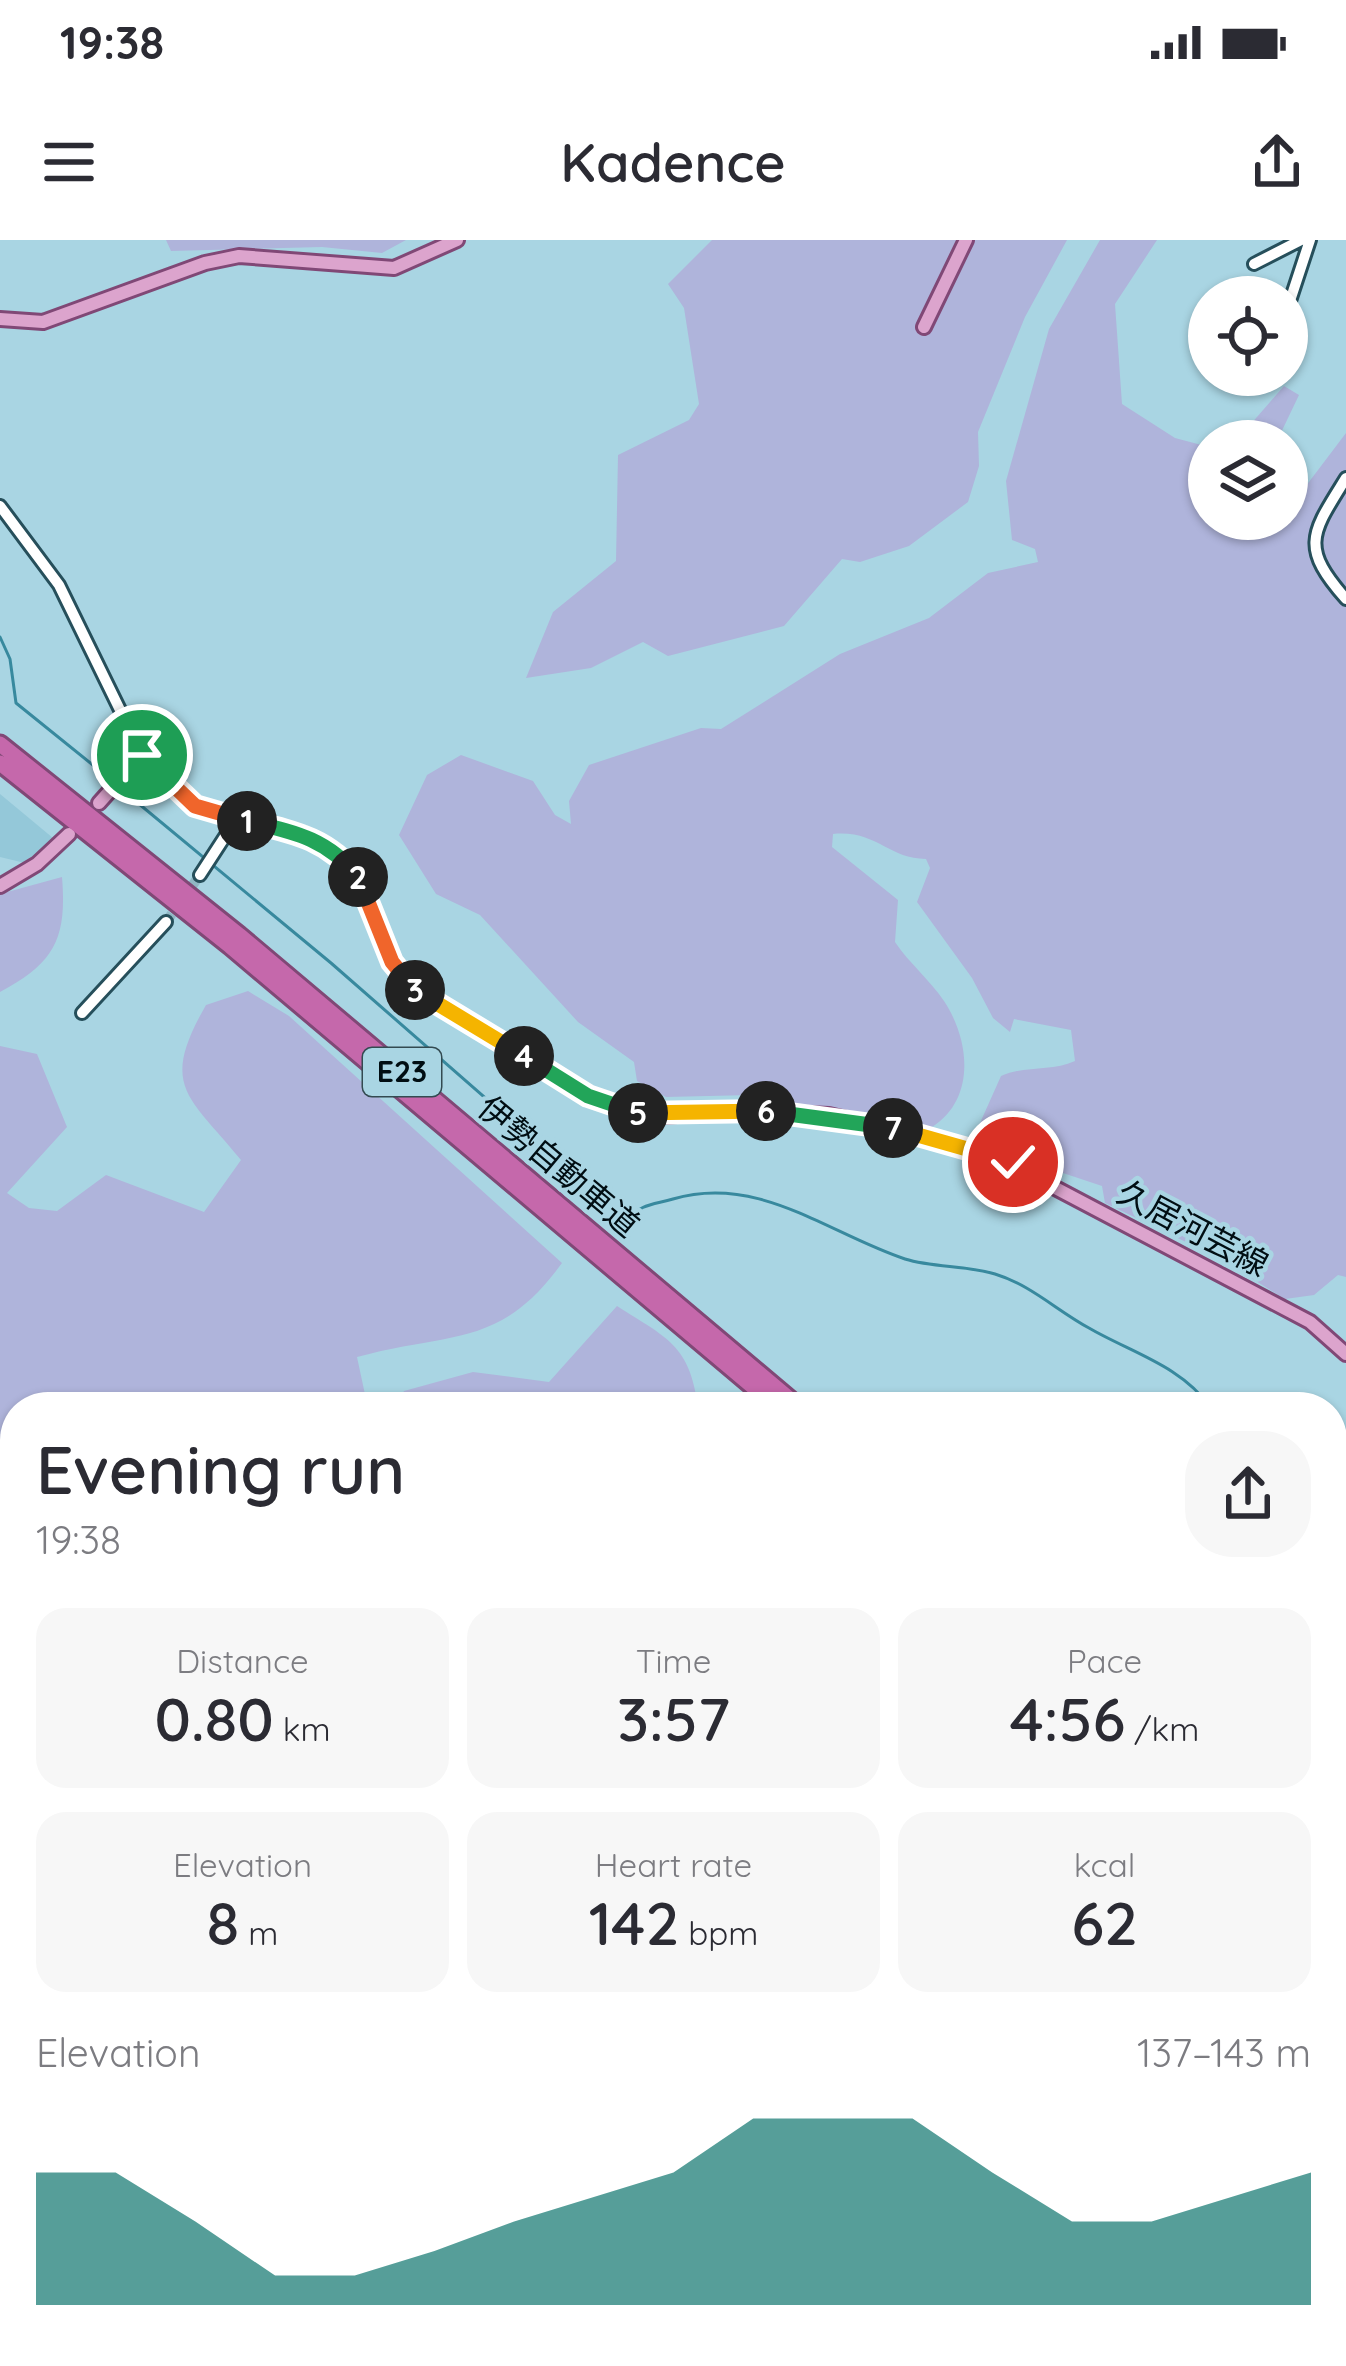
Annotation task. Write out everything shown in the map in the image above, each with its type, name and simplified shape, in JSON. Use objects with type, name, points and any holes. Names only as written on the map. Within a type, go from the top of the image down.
[{"type":"highway","name":"伊勢自動車道","points":[[0,744],[239,934],[782,1392]]},
{"type":"highway","name":"伊勢自動車道","points":[[0,763],[230,946],[758,1392]]},
{"type":"main road","points":[[0,319],[43,322],[205,263],[239,256],[394,268],[458,240]]},
{"type":"main road","points":[[924,327],[966,240]]},
{"type":"main road","points":[[99,802],[142,755]]},
{"type":"main road","name":"久居河芸線","points":[[142,755],[178,795],[237,818],[303,834],[340,854],[362,882],[392,962],[416,992],[588,1096],[660,1116],[745,1111],[830,1115],[987,1152],[1310,1322],[1346,1354]]},
{"type":"main road","points":[[0,886],[37,864],[69,834]]},
{"type":"street","points":[[1254,264],[1306,240]]},
{"type":"street","points":[[1296,276],[1306,240]]},
{"type":"street","points":[[1346,478],[1313,541],[1317,564],[1346,599]]},
{"type":"street","points":[[0,506],[59,585],[142,755]]},
{"type":"street","points":[[200,875],[237,818]]},
{"type":"street","points":[[82,1013],[166,922]]},
{"type":"shaded area","points":[[166,240],[406,240],[382,253],[322,247],[171,251]]},
{"type":"shaded area","points":[[712,240],[1067,240],[1025,317],[978,432],[979,466],[968,502],[909,546],[860,562],[842,559],[784,626],[668,656],[643,642],[591,668],[526,678],[553,612],[616,561],[618,455],[689,420],[699,404],[684,308],[668,284]]},
{"type":"shaded area","points":[[1100,240],[1157,240],[1115,304],[1122,404],[1188,441],[1188,540],[1308,540],[1308,483],[1346,433],[1346,1277],[1338,1275],[1314,1295],[1285,1299],[1217,1257],[1105,1203],[1102,1186],[1018,1158],[992,1143],[980,1123],[1001,1076],[1075,1061],[1071,1030],[1014,1019],[1010,1032],[993,1018],[972,978],[917,902],[930,868],[926,859],[902,855],[861,836],[833,834],[832,847],[898,900],[895,942],[944,1001],[960,1034],[962,1086],[946,1116],[932,1127],[751,1095],[666,1097],[637,1081],[634,1062],[578,1022],[480,915],[436,894],[399,835],[427,775],[461,755],[533,781],[555,815],[571,824],[569,801],[589,765],[701,728],[721,729],[840,654],[929,618],[988,573],[1038,562],[1035,549],[1012,540],[1006,481],[1049,329]]},
{"type":"shaded area","points":[[1275,396],[1299,396],[1287,420],[1254,420]]},
{"type":"shaded area","points":[[0,794],[59,843],[25,863],[0,857]]},
{"type":"shaded area","points":[[62,877],[62,917],[54,947],[34,970],[0,992],[0,894]]},
{"type":"shaded area","points":[[248,991],[289,1016],[562,1263],[539,1291],[495,1324],[357,1357],[364,1392],[0,1392],[0,1046],[37,1054],[67,1127],[7,1193],[29,1208],[57,1211],[106,1175],[204,1212],[241,1160],[194,1104],[182,1073],[184,1055],[206,1005]]},
{"type":"shaded area","points":[[617,1306],[673,1345],[689,1370],[695,1392],[404,1392],[473,1372],[549,1382]]},
{"type":"waterway","points":[[0,637],[10,659],[16,703],[104,774]]},
{"type":"waterway","points":[[121,789],[331,963],[626,1221],[648,1206],[704,1193],[764,1200],[905,1259],[1008,1279],[1170,1370],[1197,1392]]},
{"type":"tunnel","points":[[166,922],[200,875]]},
{"type":"route","points":[[142,755],[178,795],[195,806],[303,834],[340,854],[362,882],[392,962],[416,992],[588,1096],[660,1116],[745,1111],[830,1115],[945,1139],[1013,1162]]}]
